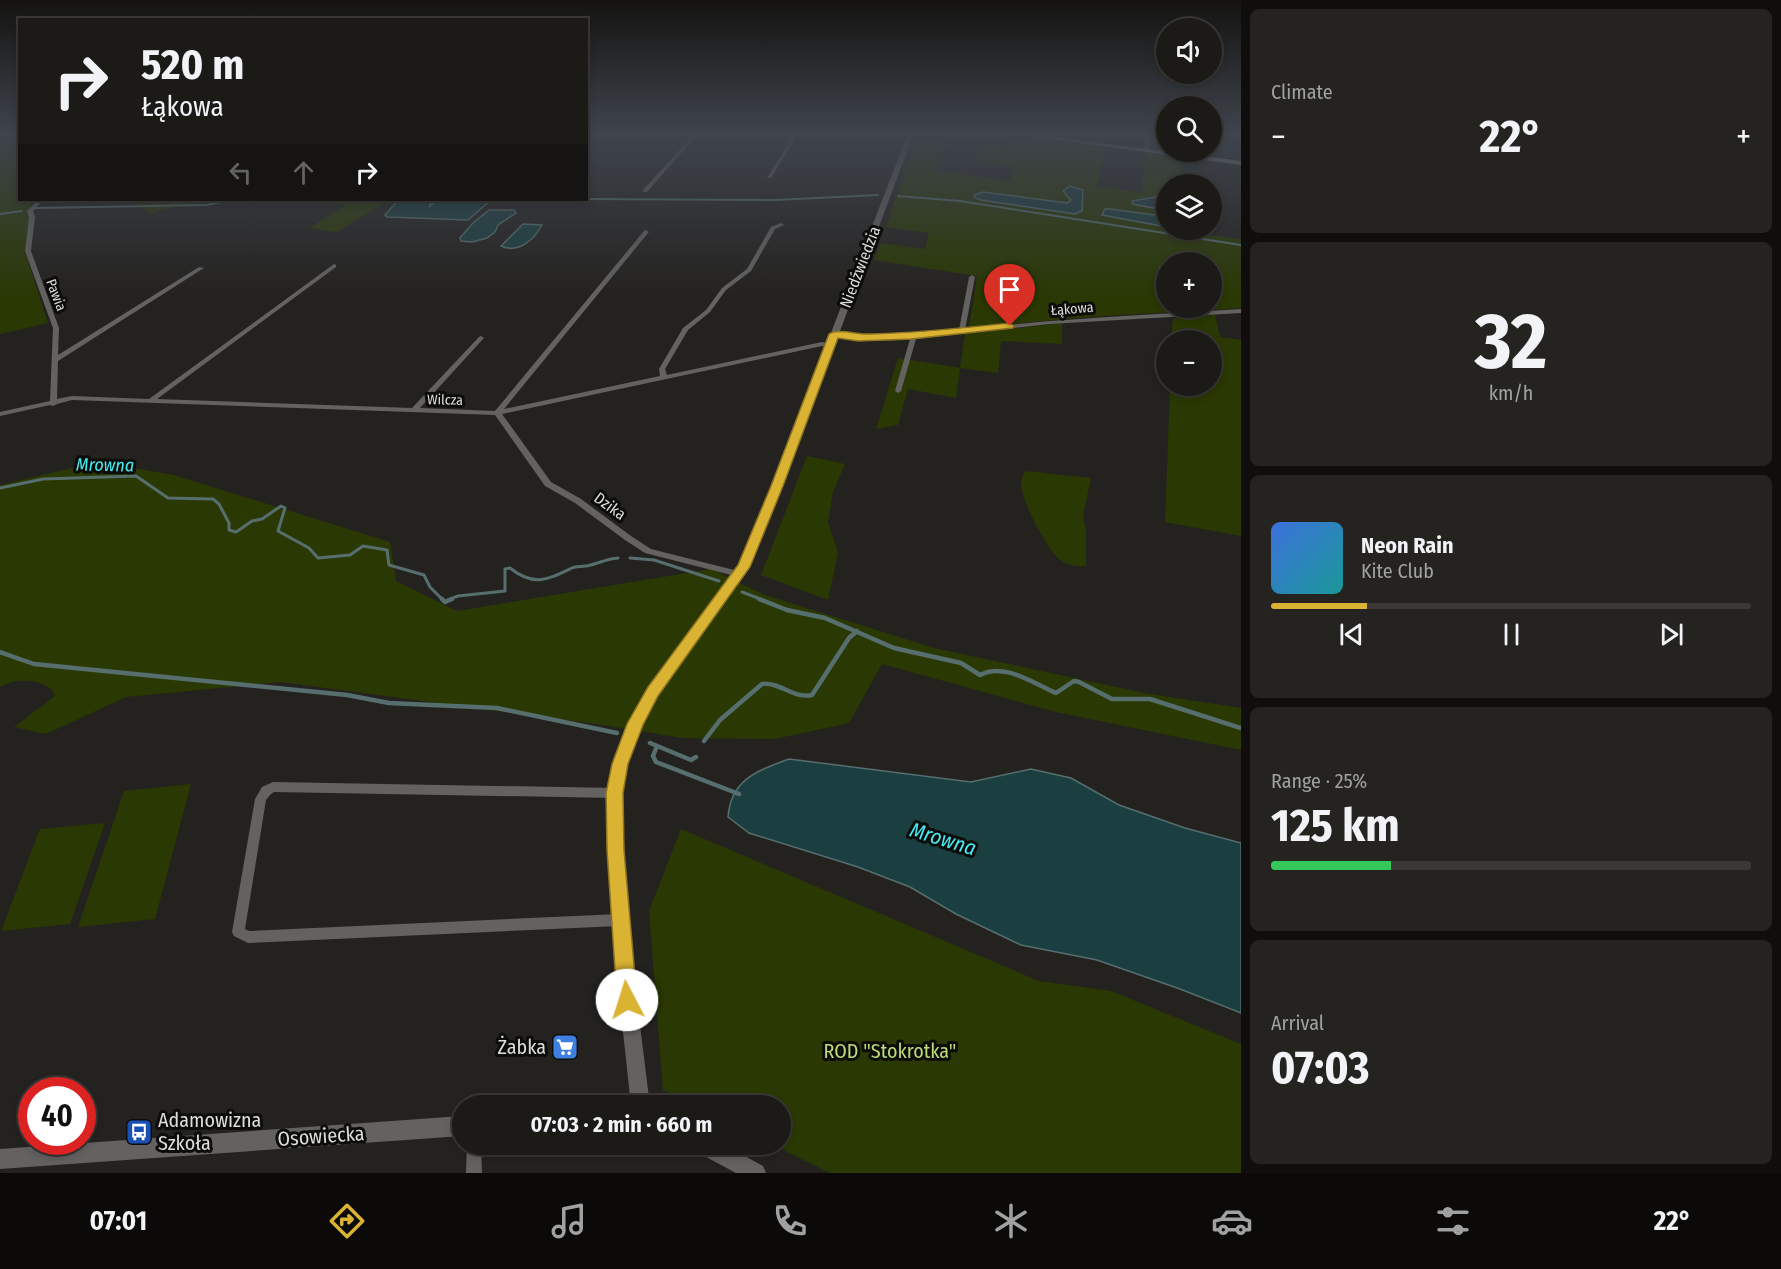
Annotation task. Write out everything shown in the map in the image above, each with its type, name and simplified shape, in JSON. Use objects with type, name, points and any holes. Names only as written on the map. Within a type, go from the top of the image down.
[{"type":"street","points":[[645,191],[648,188]]},
{"type":"street","name":"Niedźwiedzia","points":[[640,1095],[627,1000],[620,920],[615,793],[620,764],[635,724],[663,676],[739,574],[777,486],[890,188]]},
{"type":"street","name":"Pawia","points":[[39,201],[30,211],[32,217],[28,251],[56,328],[53,404]]},
{"type":"street","points":[[663,378],[662,369],[685,329],[708,311],[724,289],[749,270],[773,228],[781,225]]},
{"type":"street","points":[[497,413],[646,232]]},
{"type":"street","points":[[150,401],[334,266]]},
{"type":"street","points":[[55,360],[201,268]]},
{"type":"street","points":[[962,331],[972,277]]},
{"type":"street","name":"Łąkowa","points":[[834,334],[858,338],[911,336],[1086,319],[1241,311]]},
{"type":"street","points":[[898,391],[913,339],[911,336]]},
{"type":"street","points":[[413,411],[480,338]]},
{"type":"street","name":"Wilcza","points":[[0,414],[72,398],[497,413],[822,344],[830,345]]},
{"type":"street","name":"Dzika","points":[[497,413],[548,484],[578,501],[648,551],[739,574]]},
{"type":"street","points":[[615,793],[273,787],[261,799],[238,932],[248,937],[620,920]]},
{"type":"street","name":"Osowiecka","points":[[0,1159],[452,1127]]},
{"type":"street","points":[[474,1155],[474,1173]]},
{"type":"street","points":[[722,1155],[756,1173]]},
{"type":"green space","points":[[0,188],[18,188],[18,201],[31,201],[25,252],[48,323],[0,334]]},
{"type":"green space","points":[[900,188],[1109,188],[1142,193],[1142,188],[1156,188],[1156,240],[1222,240],[1222,237],[1241,239],[1241,308],[1222,309],[1222,252],[1156,252],[1156,313],[969,328],[977,276],[874,260],[881,243],[925,249],[929,233],[886,227]]},
{"type":"green space","points":[[171,201],[226,201],[180,205],[152,213],[133,204],[166,204]]},
{"type":"green space","points":[[314,201],[387,201],[337,232],[309,228],[346,205]]},
{"type":"green space","points":[[1216,318],[1218,330],[1172,330],[1173,319]]},
{"type":"green space","points":[[1062,323],[1062,344],[1001,341],[998,373],[960,368],[965,334]]},
{"type":"green space","points":[[1222,337],[1241,340],[1241,536],[1165,522],[1170,396],[1222,396]]},
{"type":"green space","points":[[898,358],[960,368],[956,398],[908,389],[898,425],[876,429]]},
{"type":"green space","points":[[807,456],[845,464],[833,492],[828,522],[838,553],[828,600],[761,575]]},
{"type":"green space","points":[[97,462],[174,475],[390,542],[396,581],[457,611],[711,569],[765,595],[934,648],[1144,693],[1241,708],[1241,750],[1056,712],[882,664],[849,723],[775,739],[682,738],[610,726],[281,682],[126,697],[46,734],[14,727],[55,696],[46,686],[30,681],[14,682],[0,687],[0,485]]},
{"type":"green space","points":[[1026,471],[1091,478],[1083,516],[1086,530],[1086,566],[1074,566],[1063,562],[1043,538],[1022,492],[1021,480]]},
{"type":"green space","points":[[191,784],[155,919],[78,927],[124,791]]},
{"type":"green space","points":[[105,823],[70,924],[1,931],[40,829]]},
{"type":"green space","name":"ROD \"Stokrotka\"","points":[[681,829],[1039,981],[1111,991],[1241,1044],[1241,1173],[830,1173],[791,1154],[791,1095],[674,1095],[663,1090],[649,911]]},
{"type":"water","points":[[1068,188],[1083,190],[1082,211],[1075,214],[981,200],[975,198],[974,195],[983,192],[1067,203],[1071,200],[1063,191]]},
{"type":"water","points":[[1156,197],[1156,208],[1133,204],[1132,201]]},
{"type":"water","points":[[397,201],[432,201],[429,207],[436,201],[490,201],[468,220],[387,217],[385,215]]},
{"type":"water","points":[[1105,209],[1156,215],[1156,225],[1102,215]]},
{"type":"water","points":[[489,210],[514,210],[516,213],[498,225],[495,232],[487,238],[472,242],[461,241],[460,238],[473,223]]},
{"type":"water","points":[[523,224],[542,225],[535,236],[525,244],[513,248],[501,246]]},
{"type":"water","points":[[789,759],[971,782],[1031,769],[1071,778],[1119,805],[1185,828],[1241,843],[1241,1013],[1097,960],[1021,945],[956,914],[910,887],[858,867],[749,833],[728,817],[730,804],[740,785],[756,773]]},
{"type":"waterway","points":[[588,199],[776,200],[878,195]]},
{"type":"waterway","points":[[898,196],[960,201],[1241,245]]},
{"type":"waterway","points":[[35,208],[207,205],[226,201]]},
{"type":"waterway","points":[[0,214],[22,211]]},
{"type":"waterway","name":"Mrowna","points":[[0,488],[43,479],[136,476],[168,498],[213,499],[219,504],[229,523],[229,530],[236,532],[281,506],[285,508],[278,531],[309,548],[318,558],[350,555],[363,546],[387,550],[389,565],[424,575],[430,587],[445,602],[452,599]]},
{"type":"waterway","name":"Mrowna","points":[[448,600],[458,596],[505,591],[505,569],[510,568],[526,578],[541,580],[574,567],[618,558]]},
{"type":"waterway","name":"Mrowna","points":[[630,558],[654,560],[719,581]]},
{"type":"waterway","name":"Mrowna","points":[[742,592],[763,600]]},
{"type":"waterway","name":"Mrowna","points":[[759,599],[787,610],[825,618],[856,632]]},
{"type":"waterway","name":"Mrowna","points":[[704,741],[720,720],[762,684],[775,685],[799,695],[812,695],[849,638],[856,632]]},
{"type":"waterway","name":"Mrowna","points":[[856,632],[894,648],[961,663],[980,675],[989,672],[1009,672],[1056,693],[1074,681],[1079,682],[1112,699],[1150,699],[1241,728]]},
{"type":"waterway","name":"Mrowna","points":[[0,652],[34,664],[347,695],[389,703],[497,708],[617,733]]},
{"type":"waterway","name":"Mrowna","points":[[650,743],[691,760],[696,757]]},
{"type":"waterway","name":"Mrowna","points":[[657,746],[653,756],[656,762],[739,794]]},
{"type":"place","name":"Żabka","points":[[565,1047]]},
{"type":"place","name":"Adamowizna Szkoła","points":[[139,1132]]},
{"type":"route","points":[[627,1000],[616,850],[615,793],[620,764],[630,735],[653,691],[744,567],[834,334],[858,338],[911,336],[1010,326]]}]
